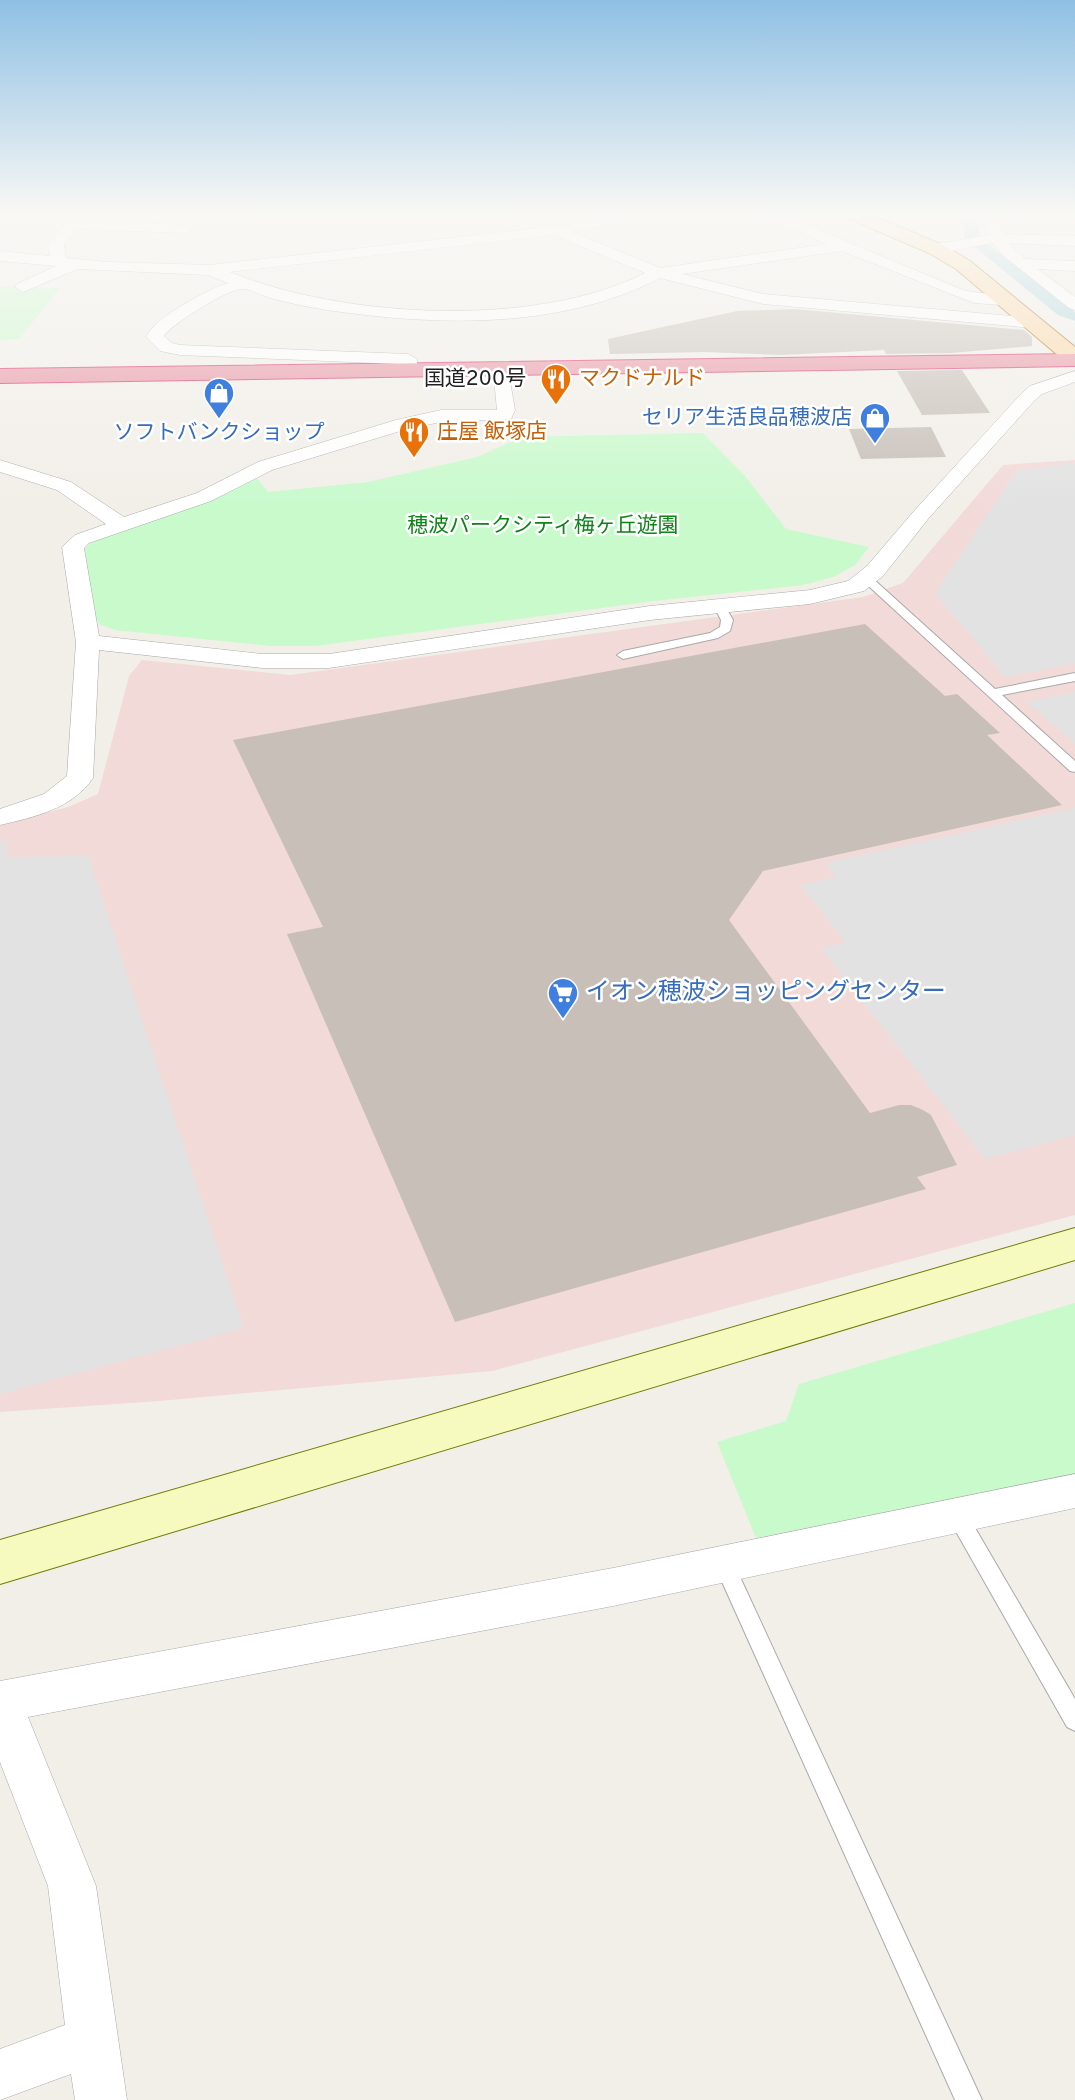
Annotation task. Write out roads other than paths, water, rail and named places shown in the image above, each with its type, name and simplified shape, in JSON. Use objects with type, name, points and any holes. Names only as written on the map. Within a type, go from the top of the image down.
[{"type":"highway","name":"国道200号","points":[[0,376],[1075,359]]},
{"type":"highway","name":"国道200号","points":[[0,384],[1075,374]]},
{"type":"main road","points":[[1033,312],[1075,359]]},
{"type":"street","points":[[186,312],[158,330],[155,337],[159,343],[180,350],[408,359],[408,370]]},
{"type":"street","points":[[390,312],[488,312]]},
{"type":"street","points":[[88,642],[262,661],[329,661],[597,624],[650,612],[810,597],[856,586],[1028,397],[1036,390],[1075,374]]},
{"type":"street","points":[[0,817],[42,806],[66,794],[80,779],[88,642],[74,547],[82,539],[204,496],[265,466],[403,424],[440,416],[504,415],[506,410],[503,379]]},
{"type":"street","points":[[0,466],[64,486],[120,524]]},
{"type":"street","points":[[0,1562],[1075,1244]]},
{"type":"street","points":[[102,2100],[72,1886],[0,1703],[723,1564],[1075,1491]]},
{"type":"street","points":[[0,2075],[93,2040]]},
{"type":"lane","points":[[866,578],[1075,768]]},
{"type":"lane","points":[[623,655],[715,636],[726,629],[727,620],[720,606]]},
{"type":"lane","points":[[992,694],[1075,677]]},
{"type":"lane","points":[[957,1515],[1075,1720]]},
{"type":"lane","points":[[723,1564],[970,2100]]},
{"type":"water","points":[[1054,312],[1075,312],[1075,321]]},
{"type":"place","name":"マクドナルド","points":[[556,406]]},
{"type":"place","name":"ソフトバンクショップ","points":[[219,420]]},
{"type":"place","name":"セリア生活良品穂波店","points":[[875,445]]},
{"type":"place","name":"庄屋 飯塚店","points":[[414,459]]},
{"type":"place","name":"イオン穂波ショッピングセンター","points":[[563,1020]]},
{"type":"park label","name":"穂波パークシティ梅ヶ丘遊園","points":[[543,526]]}]
